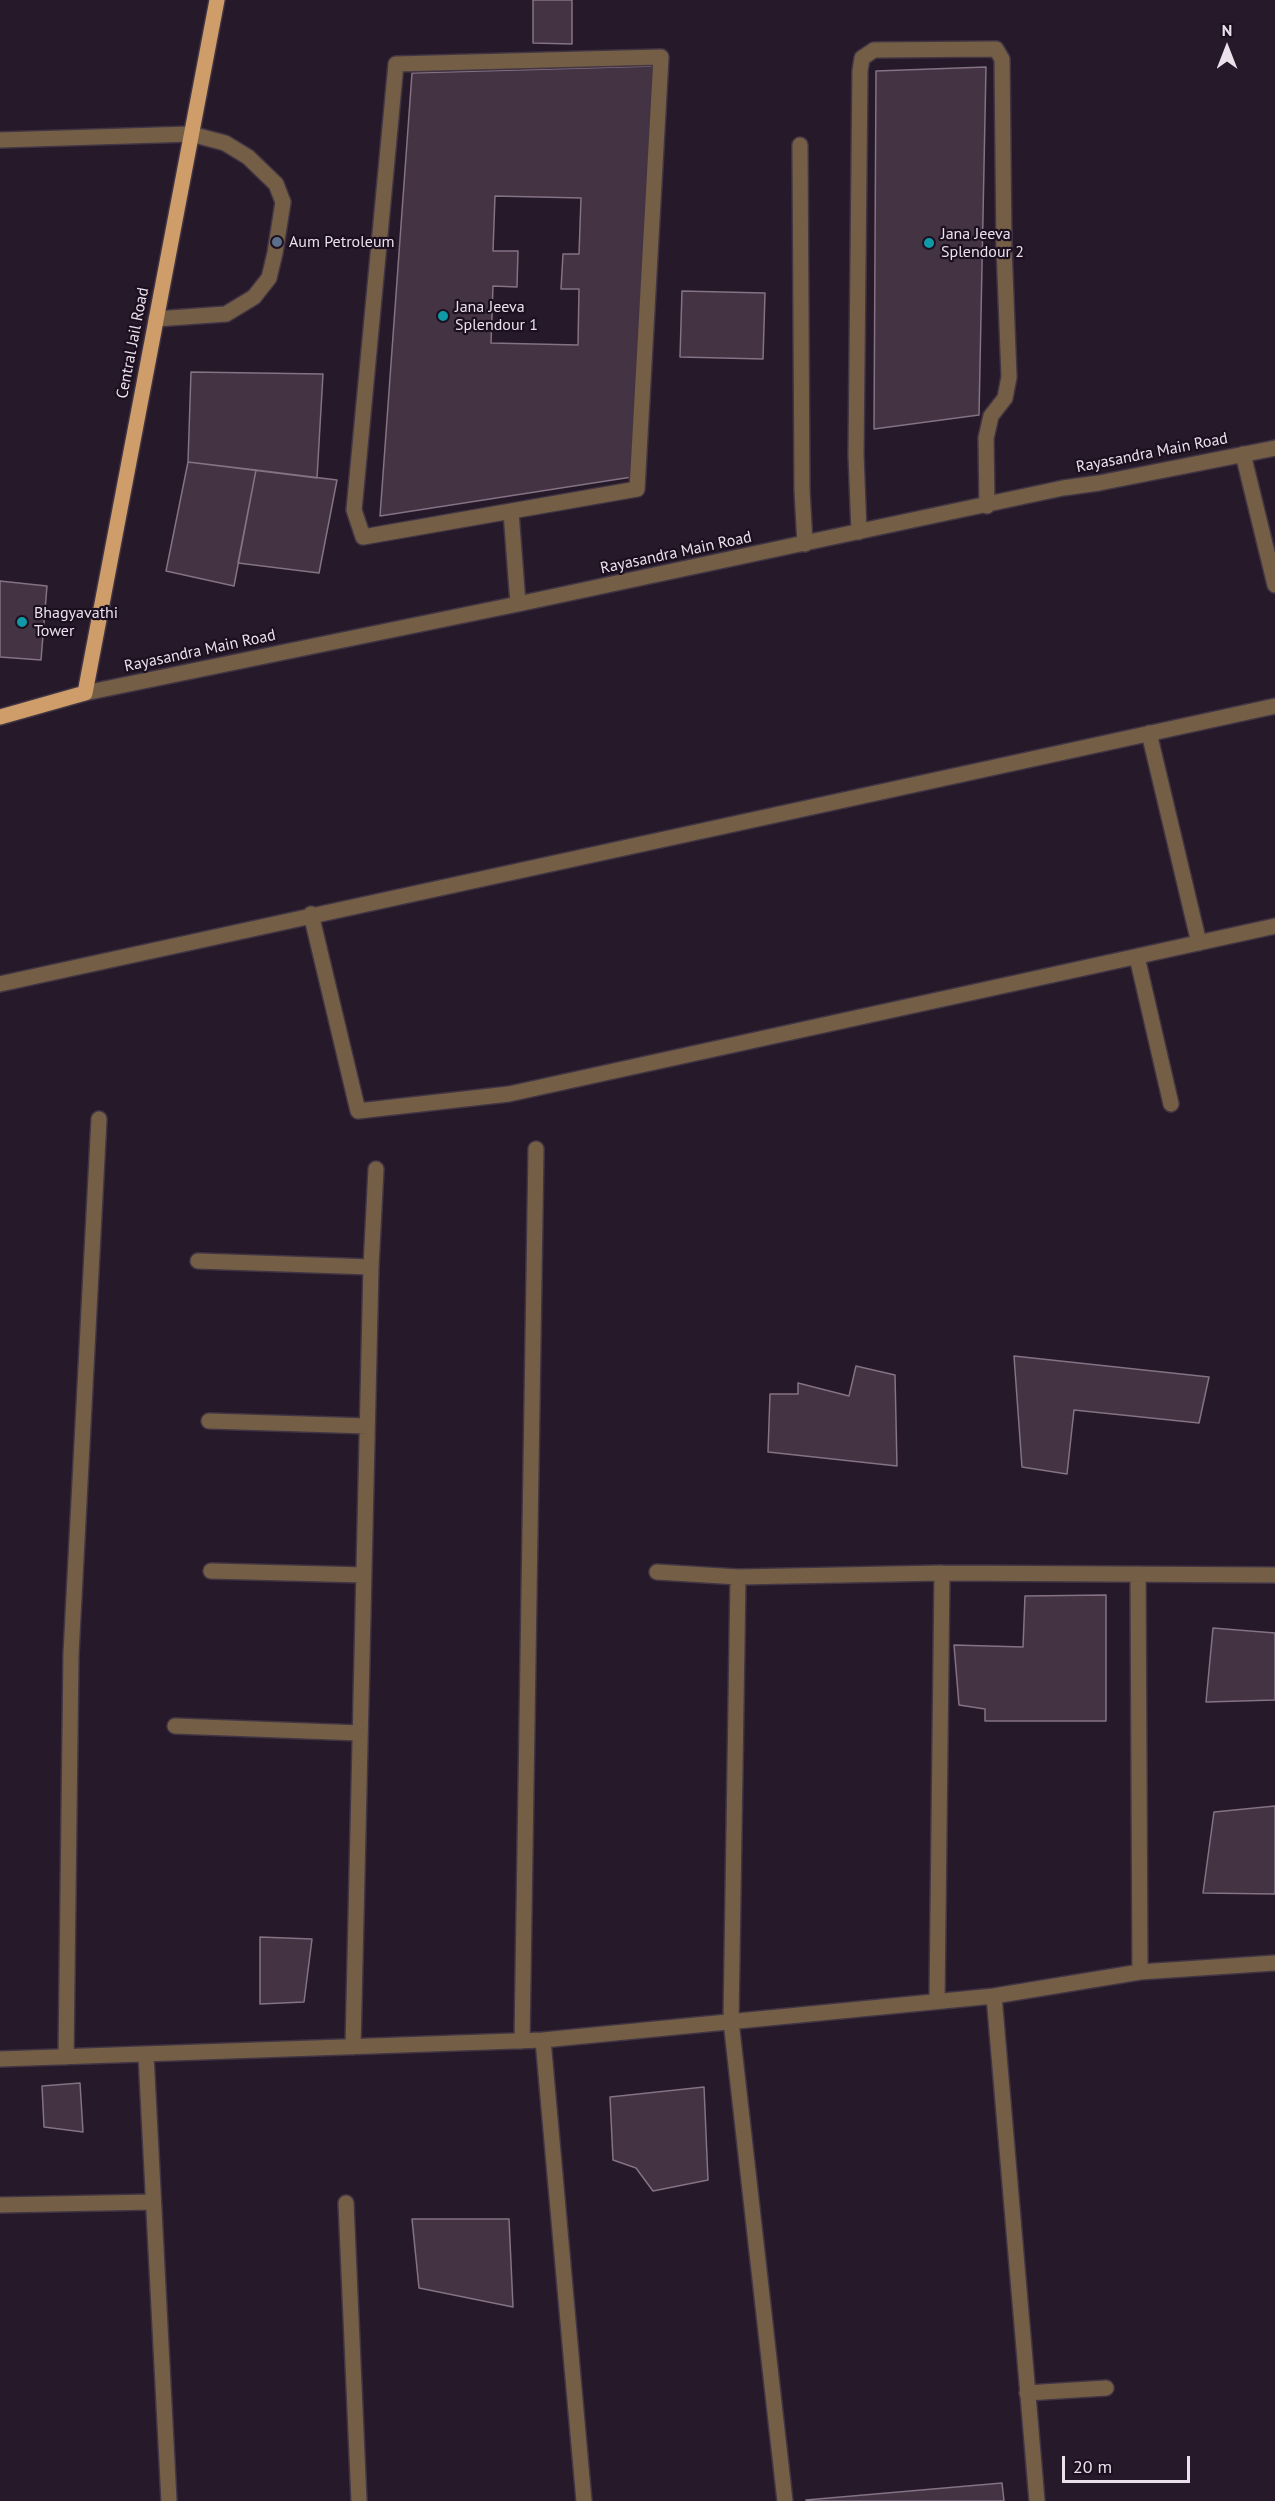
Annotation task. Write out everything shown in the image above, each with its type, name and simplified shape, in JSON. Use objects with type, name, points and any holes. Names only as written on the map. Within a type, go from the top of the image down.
[{"type":"main road","name":"Central Jail Road","points":[[85,693],[217,0]]},
{"type":"main road","points":[[0,717],[85,693]]},
{"type":"street","points":[[859,532],[856,444],[860,71],[862,58],[874,50],[996,49],[1002,59],[1004,247],[1009,377],[1005,398],[991,416],[986,438],[987,506]]},
{"type":"street","points":[[661,57],[637,489],[511,512],[363,537],[357,522],[354,510],[396,64],[661,57]]},
{"type":"street","points":[[0,140],[191,134],[225,143],[248,157],[276,184],[284,202],[275,253],[269,278],[254,297],[226,314],[156,319]]},
{"type":"street","points":[[800,145],[802,490],[805,544]]},
{"type":"street","name":"Rayasandra Main Road","points":[[85,693],[987,506],[1063,488],[1275,448]]},
{"type":"street","points":[[1244,454],[1275,585]]},
{"type":"street","points":[[511,512],[518,604]]},
{"type":"street","points":[[0,984],[311,914],[1275,706]]},
{"type":"street","points":[[1149,733],[1199,943]]},
{"type":"street","points":[[311,914],[358,1111],[509,1094],[1275,926]]},
{"type":"street","points":[[1137,957],[1172,1104]]},
{"type":"street","points":[[66,2057],[72,1654],[99,1119]]},
{"type":"street","points":[[522,2041],[536,1149]]},
{"type":"street","points":[[353,2047],[371,1267],[376,1169]]},
{"type":"street","points":[[198,1261],[371,1267]]},
{"type":"street","points":[[209,1421],[367,1426]]},
{"type":"street","points":[[211,1571],[364,1575]]},
{"type":"street","points":[[657,1572],[738,1577],[942,1573],[1275,1575]]},
{"type":"street","points":[[937,2001],[942,1573]]},
{"type":"street","points":[[1137,1574],[1140,1972]]},
{"type":"street","points":[[738,1577],[731,2021],[785,2501]]},
{"type":"street","points":[[175,1726],[360,1733]]},
{"type":"street","points":[[0,2059],[543,2040],[994,1996],[1140,1972],[1275,1963]]},
{"type":"street","points":[[994,1996],[1037,2501]]},
{"type":"street","points":[[543,2040],[584,2501]]},
{"type":"street","points":[[146,2055],[169,2501]]},
{"type":"street","points":[[0,2205],[153,2202]]},
{"type":"street","points":[[346,2203],[359,2501]]},
{"type":"street","points":[[1027,2393],[1106,2388]]},
{"type":"building","points":[[533,0],[572,0],[572,44],[533,43]]},
{"type":"building","name":"Jana Jeeva Splendour 1","points":[[653,66],[632,477],[380,516],[412,73]],"holes":[[[495,196],[581,198],[579,254],[563,254],[561,289],[579,289],[578,345],[491,343],[493,286],[517,287],[518,251],[493,251]]]},
{"type":"building","name":"Jana Jeeva Splendour 2","points":[[986,67],[979,415],[874,429],[876,71]]},
{"type":"building","points":[[682,291],[765,293],[763,359],[680,357]]},
{"type":"building","points":[[191,372],[323,374],[317,478],[188,462]]},
{"type":"building","points":[[188,462],[256,470],[234,586],[166,571]]},
{"type":"building","points":[[256,470],[337,480],[319,573],[238,563]]},
{"type":"building","name":"Bhagyavathi Tower","points":[[0,581],[47,586],[41,660],[0,657]]},
{"type":"building","points":[[1014,1356],[1209,1377],[1199,1423],[1074,1410],[1067,1474],[1022,1467]]},
{"type":"building","points":[[856,1366],[895,1375],[897,1466],[768,1452],[770,1394],[798,1394],[798,1383],[849,1396]]},
{"type":"building","points":[[1106,1595],[1106,1721],[985,1721],[985,1709],[959,1705],[954,1645],[1023,1647],[1025,1596]]},
{"type":"building","points":[[1213,1628],[1275,1633],[1275,1700],[1206,1702]]},
{"type":"building","points":[[1275,1806],[1275,1894],[1203,1893],[1214,1812]]},
{"type":"building","points":[[260,1937],[312,1939],[304,2002],[260,2004]]},
{"type":"building","points":[[80,2083],[83,2132],[44,2127],[42,2086]]},
{"type":"building","points":[[704,2087],[708,2180],[653,2191],[636,2168],[613,2160],[610,2097]]},
{"type":"building","points":[[412,2219],[509,2219],[513,2307],[419,2288]]},
{"type":"building","points":[[1002,2483],[1004,2501],[806,2501],[806,2500]]},
{"type":"place","name":"Aum Petroleum","points":[[277,242]]},
{"type":"place","name":"Jana Jeeva Splendour 2","points":[[929,243]]},
{"type":"place","name":"Jana Jeeva Splendour 1","points":[[443,316]]},
{"type":"place","name":"Bhagyavathi Tower","points":[[22,622]]}]
